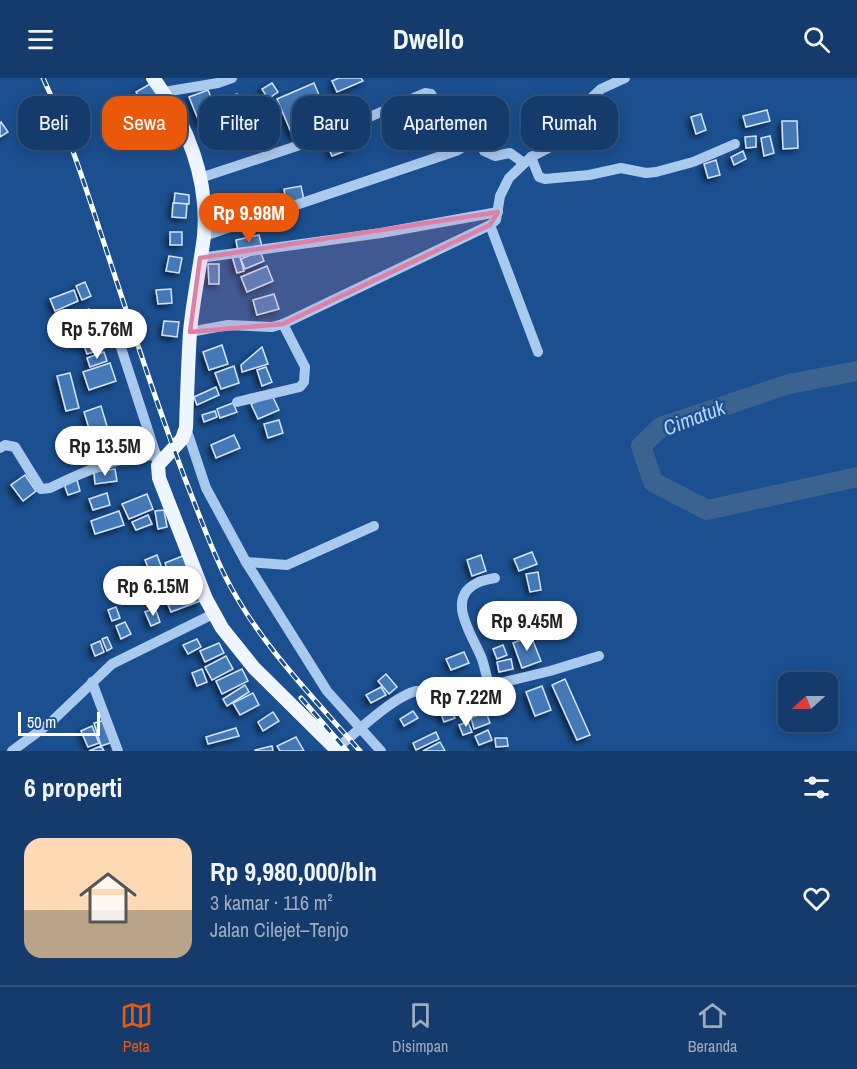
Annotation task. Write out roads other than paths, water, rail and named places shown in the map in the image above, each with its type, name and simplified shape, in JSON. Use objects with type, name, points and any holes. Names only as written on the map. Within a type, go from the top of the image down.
[{"type":"main road","points":[[153,78],[164,92],[185,129],[204,199],[204,236],[190,332],[186,428],[182,439],[158,460],[159,478],[213,614],[231,642],[337,750]]},
{"type":"street","points":[[164,92],[218,83],[232,78]]},
{"type":"street","points":[[190,332],[228,325],[272,327],[283,324],[489,225],[496,220],[504,187],[528,160],[554,145],[585,104],[601,89],[625,78]]},
{"type":"street","points":[[200,178],[321,138],[425,93],[431,94],[460,146],[460,149],[456,151],[204,236]]},
{"type":"street","points":[[484,151],[495,156],[510,153],[528,160],[539,177],[545,179],[589,175],[621,168],[651,173],[693,162],[735,144]]},
{"type":"street","points":[[200,258],[381,233],[498,212]]},
{"type":"street","points":[[489,225],[538,352]]},
{"type":"street","points":[[0,448],[11,445],[15,447],[41,489],[50,488],[105,463],[131,457],[158,460],[111,317]]},
{"type":"street","points":[[237,402],[300,387],[304,382],[304,367],[283,324]]},
{"type":"street","points":[[186,428],[206,488],[246,562],[296,645],[327,691],[381,751]]},
{"type":"street","points":[[246,562],[287,565],[374,526]]},
{"type":"street","points":[[489,687],[482,658],[465,621],[462,602],[466,592],[476,583],[495,578]]},
{"type":"street","points":[[12,751],[50,723],[112,663],[213,614]]},
{"type":"street","points":[[337,750],[375,716],[412,692],[420,690],[447,695],[489,687],[599,656]]},
{"type":"street","points":[[92,682],[118,751]]},
{"type":"waterway","name":"Cimatuk","points":[[857,371],[789,384],[661,427],[641,446],[653,482],[707,510],[857,477]]},
{"type":"railway","points":[[43,78],[81,173],[175,453],[225,576],[238,600],[270,646],[360,751]]},
{"type":"railway","points":[[301,698],[347,751]]}]
